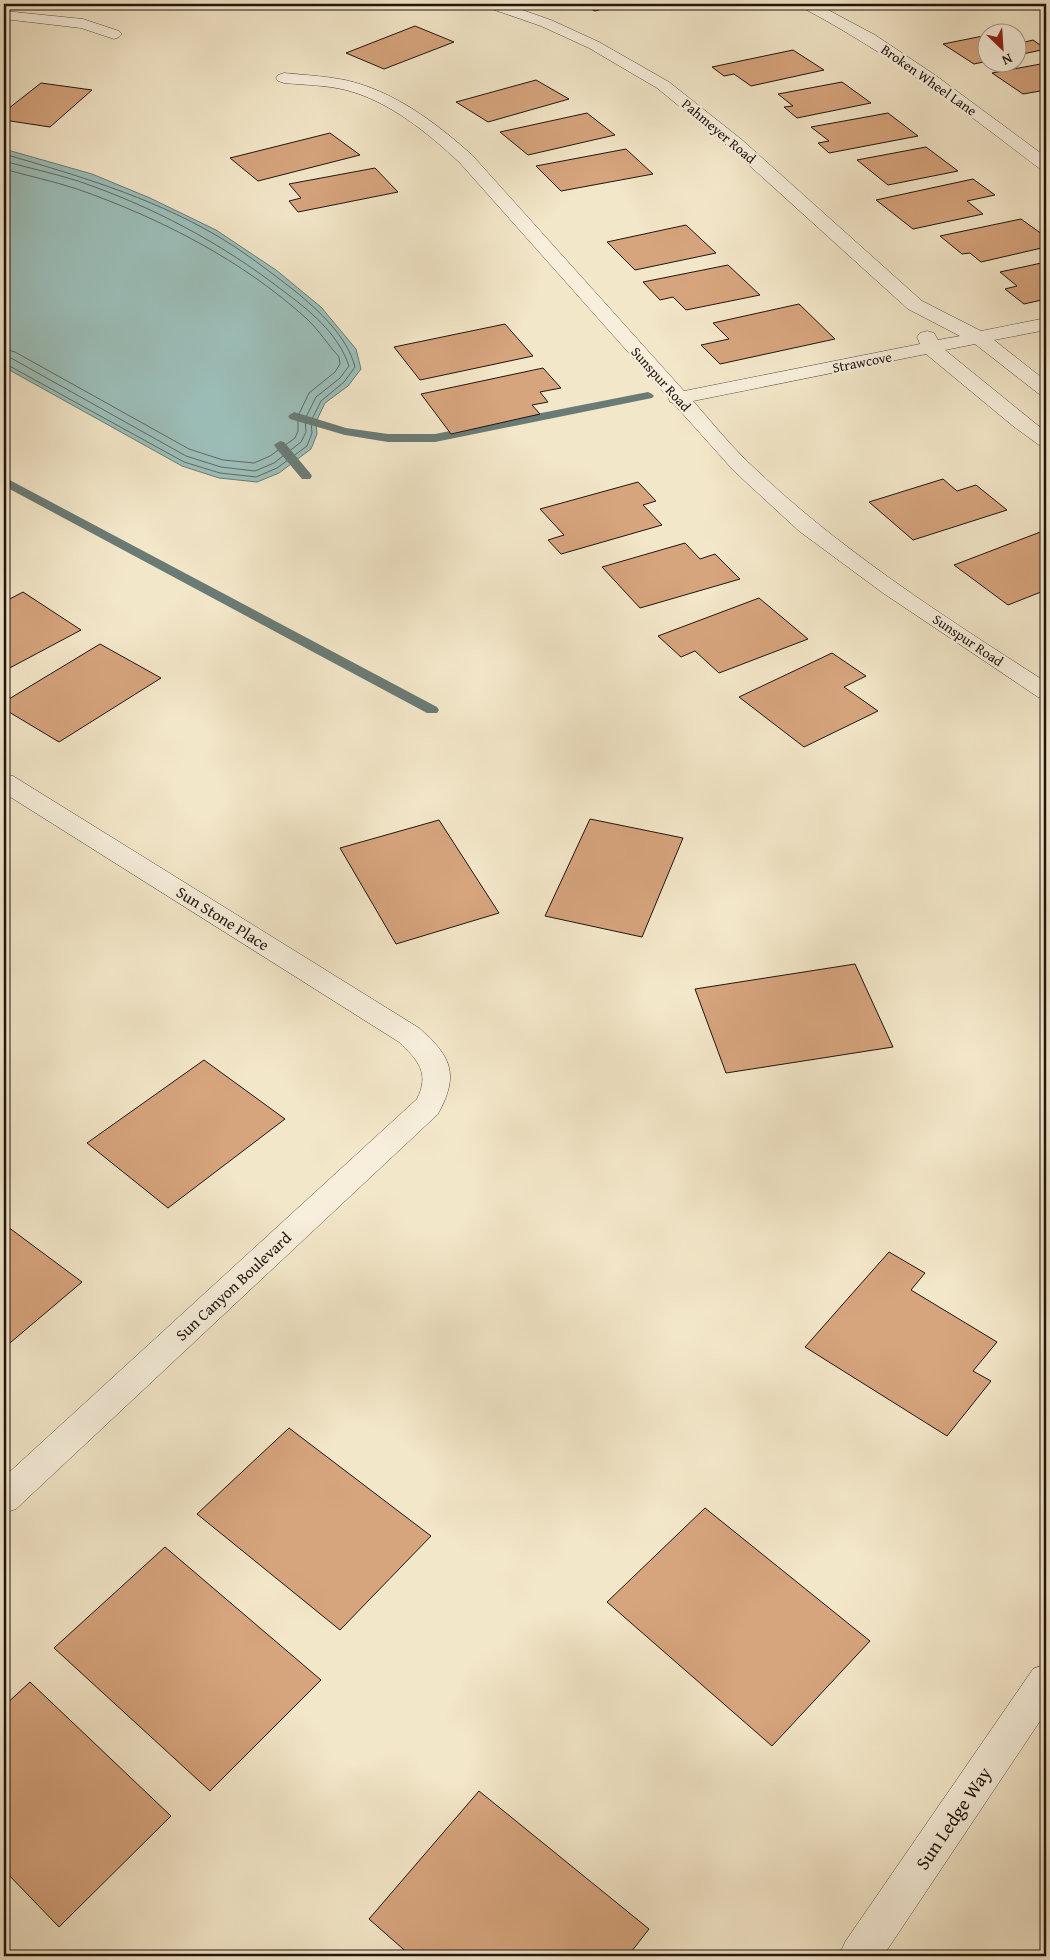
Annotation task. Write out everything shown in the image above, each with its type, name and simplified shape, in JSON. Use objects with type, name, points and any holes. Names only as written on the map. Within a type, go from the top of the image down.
[{"type":"street","name":"Pahmeyer Road","points":[[491,4],[546,23],[594,45],[663,85],[735,142],[914,305],[979,338],[1046,390]]},
{"type":"street","name":"Broken Wheel Lane","points":[[806,4],[886,48],[938,84],[1046,165]]},
{"type":"street","points":[[4,15],[83,24],[114,34]]},
{"type":"street","name":"Sunspur Road","points":[[284,78],[336,84],[363,90],[422,120],[447,140],[740,467],[807,526],[891,588],[1046,692]]},
{"type":"street","name":"Pahmeyer Road","points":[[914,305],[931,348],[1020,422],[1046,441]]},
{"type":"street","name":"Strawcove","points":[[677,398],[1046,324]]},
{"type":"street","name":"Sun Stone Place","points":[[4,782],[391,1023],[426,1050],[434,1063]]},
{"type":"street","name":"Sun Canyon Boulevard","points":[[4,1498],[428,1106],[436,1093],[438,1079],[434,1063]]},
{"type":"street","name":"Sun Ledge Way","points":[[859,1956],[1046,1680]]},
{"type":"water","points":[[4,149],[92,174],[150,198],[216,230],[276,270],[321,307],[356,349],[361,369],[348,386],[325,403],[316,422],[317,434],[311,449],[279,473],[257,482],[219,478],[182,466],[4,367]]},
{"type":"building","points":[[580,4],[620,4],[595,11]]},
{"type":"building","points":[[864,4],[893,4],[875,9]]},
{"type":"building","points":[[415,26],[454,42],[384,69],[346,53]]},
{"type":"building","points":[[978,37],[978,63],[974,64],[943,44]]},
{"type":"building","points":[[1033,40],[1046,49],[1028,53],[1028,41]]},
{"type":"building","points":[[793,50],[824,70],[751,86],[734,74],[724,76],[712,67]]},
{"type":"building","points":[[1046,63],[1046,90],[1023,94],[992,73],[1028,72],[1028,66]]},
{"type":"building","points":[[536,80],[569,99],[488,122],[456,102]]},
{"type":"building","points":[[842,82],[871,103],[797,118],[784,107],[793,106],[778,94]]},
{"type":"building","points":[[41,83],[92,90],[50,127],[4,120],[4,112]]},
{"type":"building","points":[[587,113],[615,135],[528,155],[500,132]]},
{"type":"building","points":[[888,113],[918,136],[829,153],[818,143],[829,141],[811,127]]},
{"type":"building","points":[[330,133],[360,155],[258,181],[230,158]]},
{"type":"building","points":[[926,147],[958,171],[888,185],[857,160]]},
{"type":"building","points":[[626,149],[653,174],[561,191],[536,166]]},
{"type":"building","points":[[375,168],[398,192],[298,212],[289,201],[301,198],[289,184]]},
{"type":"building","points":[[973,179],[995,195],[967,201],[983,214],[913,229],[876,200]]},
{"type":"building","points":[[1021,219],[1046,237],[1046,247],[981,262],[970,253],[962,254],[940,236]]},
{"type":"building","points":[[686,225],[716,253],[635,270],[607,242]]},
{"type":"building","points":[[1046,262],[1046,299],[1024,304],[1005,289],[1017,286],[1000,272]]},
{"type":"building","points":[[728,265],[760,295],[686,310],[673,297],[660,300],[643,282]]},
{"type":"building","points":[[799,304],[835,339],[720,364],[701,345],[729,339],[713,323]]},
{"type":"building","points":[[505,324],[533,356],[420,380],[394,347]]},
{"type":"building","points":[[543,368],[561,388],[540,392],[548,402],[532,405],[540,414],[451,434],[421,394]]},
{"type":"building","points":[[943,479],[957,491],[976,485],[1007,510],[913,540],[869,502]]},
{"type":"building","points":[[638,482],[656,501],[643,505],[662,525],[561,554],[548,540],[564,535],[540,509]]},
{"type":"building","points":[[1043,531],[1046,533],[1046,590],[1008,605],[954,565]]},
{"type":"building","points":[[685,543],[700,559],[715,554],[740,579],[640,608],[602,567]]},
{"type":"building","points":[[23,592],[81,630],[4,671],[4,602]]},
{"type":"building","points":[[759,598],[808,639],[719,673],[695,651],[681,657],[658,636]]},
{"type":"building","points":[[100,644],[161,678],[59,742],[4,709],[4,702]]},
{"type":"building","points":[[832,653],[866,676],[844,687],[878,711],[804,747],[739,697]]},
{"type":"building","points":[[590,819],[683,838],[642,937],[545,916]]},
{"type":"building","points":[[439,820],[499,913],[396,944],[340,848]]},
{"type":"building","points":[[855,964],[893,1047],[726,1073],[695,989]]},
{"type":"building","points":[[204,1060],[285,1119],[168,1208],[87,1143]]},
{"type":"building","points":[[4,1224],[82,1282],[4,1348]]},
{"type":"building","points":[[889,1252],[925,1273],[911,1290],[997,1342],[973,1371],[991,1381],[947,1436],[805,1347]]},
{"type":"building","points":[[289,1428],[431,1536],[340,1630],[197,1514]]},
{"type":"building","points":[[705,1508],[870,1641],[772,1746],[607,1602]]},
{"type":"building","points":[[165,1547],[321,1680],[210,1791],[54,1648]]},
{"type":"building","points":[[30,1682],[171,1816],[59,1927],[4,1870],[4,1706]]},
{"type":"building","points":[[479,1791],[649,1929],[628,1956],[411,1956],[369,1919]]},
{"type":"waterway","points":[[294,416],[345,431],[388,438],[435,438],[648,396]]},
{"type":"waterway","points":[[280,445],[306,476]]},
{"type":"waterway","points":[[4,481],[432,710]]}]
